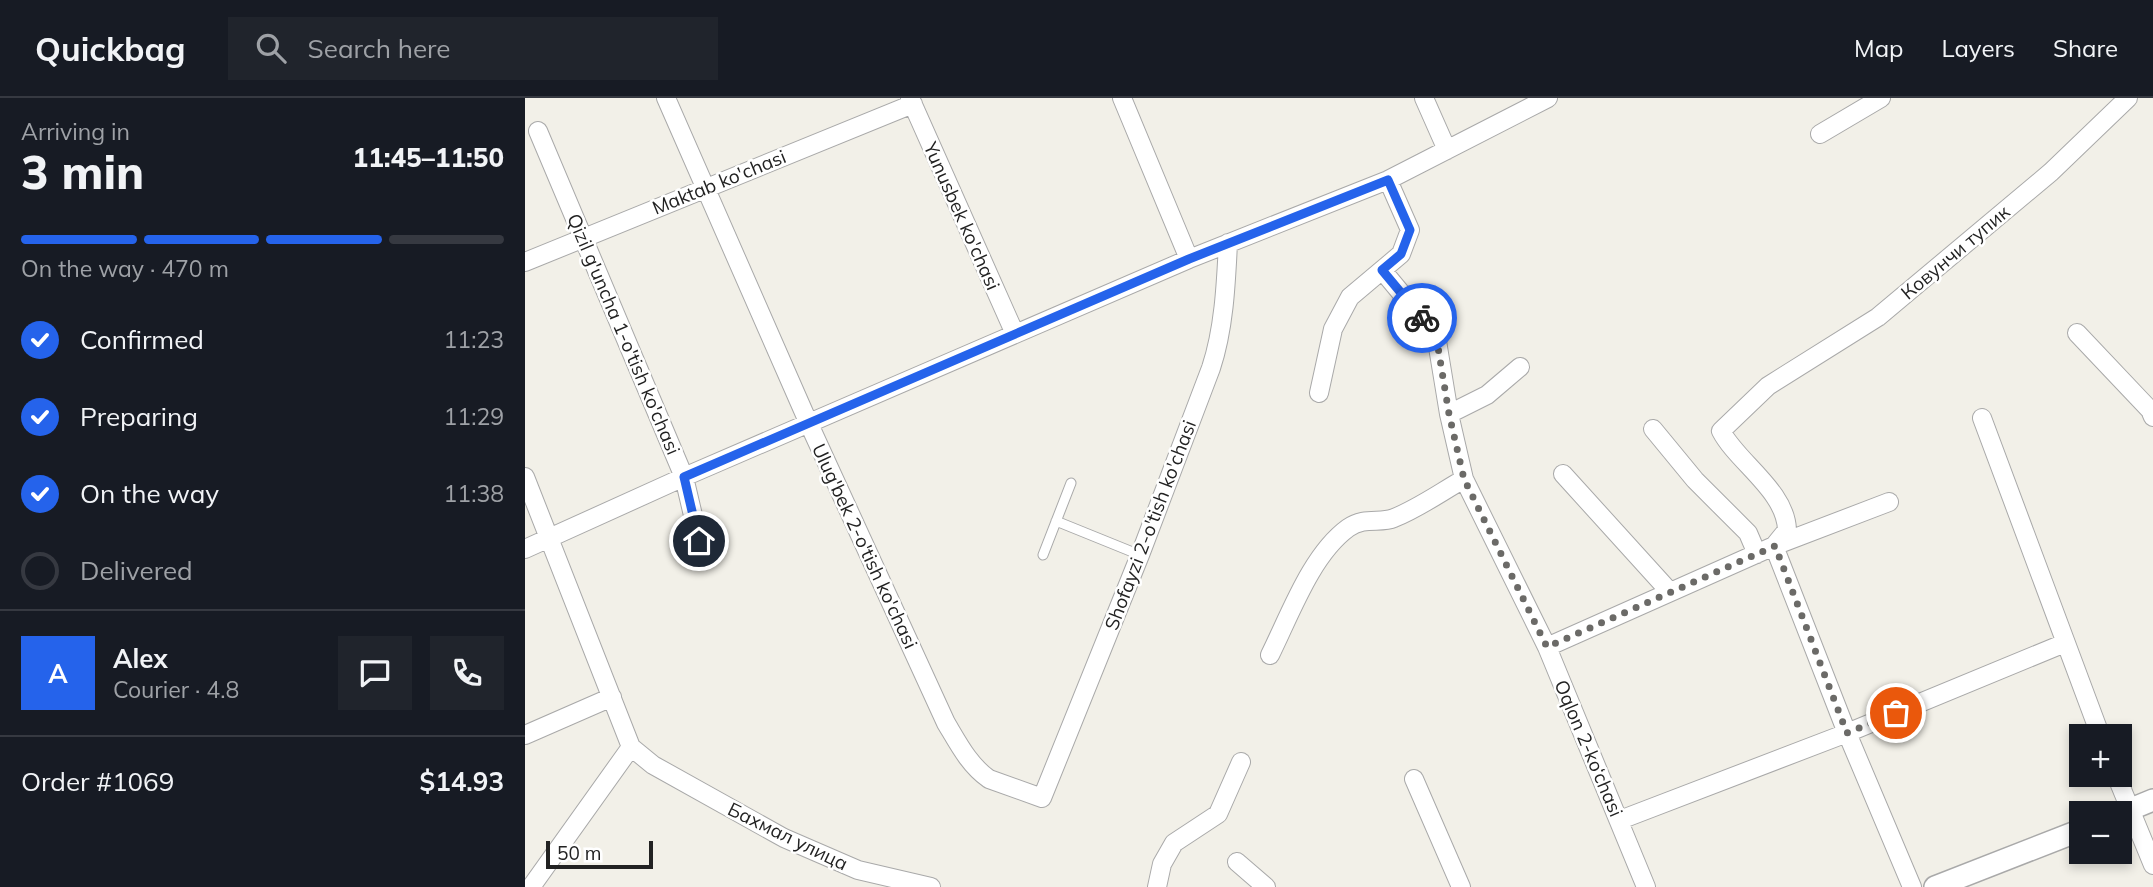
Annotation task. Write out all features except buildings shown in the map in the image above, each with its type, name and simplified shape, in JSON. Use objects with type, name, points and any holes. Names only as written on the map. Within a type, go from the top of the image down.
[{"type":"street","name":"Ulug'bek 2-o'tish ko'chasi","points":[[666,98],[809,424],[946,723],[968,759],[989,779],[1042,798]]},
{"type":"street","points":[[1122,98],[1189,259]]},
{"type":"street","points":[[1424,98],[1447,150]]},
{"type":"street","points":[[525,549],[684,477],[1189,259],[1388,180],[1548,98]]},
{"type":"street","points":[[1819,134],[1881,98]]},
{"type":"street","name":"Ковунчи тупик","points":[[1775,546],[1787,527],[1772,492],[1721,430],[1768,386],[1878,317],[2052,172],[2128,98]]},
{"type":"street","name":"Maktab ko'chasi","points":[[525,262],[912,101]]},
{"type":"street","name":"Yunusbek ko'chasi","points":[[912,101],[1015,334]]},
{"type":"street","name":"Qizil g'uncha 1-o'tish ko'chasi","points":[[538,131],[684,477],[699,541]]},
{"type":"street","points":[[1319,393],[1333,329],[1350,297],[1401,254],[1410,230],[1388,180]]},
{"type":"street","name":"Shofayzi 2-o'tish ko'chasi","points":[[1042,798],[1140,555],[1216,352],[1228,243]]},
{"type":"street","name":"Oqlon 2-ko‘chasi","points":[[1382,270],[1436,335],[1449,414],[1464,479],[1547,647],[1647,887]]},
{"type":"street","points":[[2077,333],[2153,416]]},
{"type":"street","points":[[1449,414],[1486,395],[1520,367]]},
{"type":"street","points":[[1982,418],[2096,724]]},
{"type":"street","points":[[1653,429],[1695,480],[1748,533],[1757,554]]},
{"type":"street","points":[[1563,474],[1670,592]]},
{"type":"street","points":[[525,477],[631,747],[531,887]]},
{"type":"street","points":[[1270,655],[1311,572],[1332,541],[1350,526],[1372,519],[1390,520],[1464,479]]},
{"type":"street","points":[[1547,647],[1775,546],[1889,502]]},
{"type":"street","points":[[1775,546],[1847,733],[1912,887]]},
{"type":"street","points":[[1620,820],[1847,733],[2065,643]]},
{"type":"street","points":[[525,735],[612,698]]},
{"type":"street","name":"Бахмал улица","points":[[631,747],[653,765],[784,838],[858,870],[931,887]]},
{"type":"street","points":[[1157,887],[1162,864],[1174,843],[1217,814],[1241,762]]},
{"type":"street","points":[[1414,779],[1461,887]]},
{"type":"street","points":[[2132,809],[2153,800]]},
{"type":"street","points":[[2132,825],[2153,865]]},
{"type":"street","points":[[1935,887],[2069,835]]},
{"type":"street","points":[[1237,862],[1266,887]]},
{"type":"lane","points":[[1043,555],[1071,483]]},
{"type":"lane","points":[[1056,521],[1140,555]]},
{"type":"way so far","points":[[1422,318],[1436,335],[1449,414],[1464,479],[1547,647],[1775,546],[1847,733],[1896,713]]},
{"type":"route","points":[[699,541],[684,477],[1189,259],[1388,180],[1410,230],[1401,254],[1382,270],[1422,318]]}]
